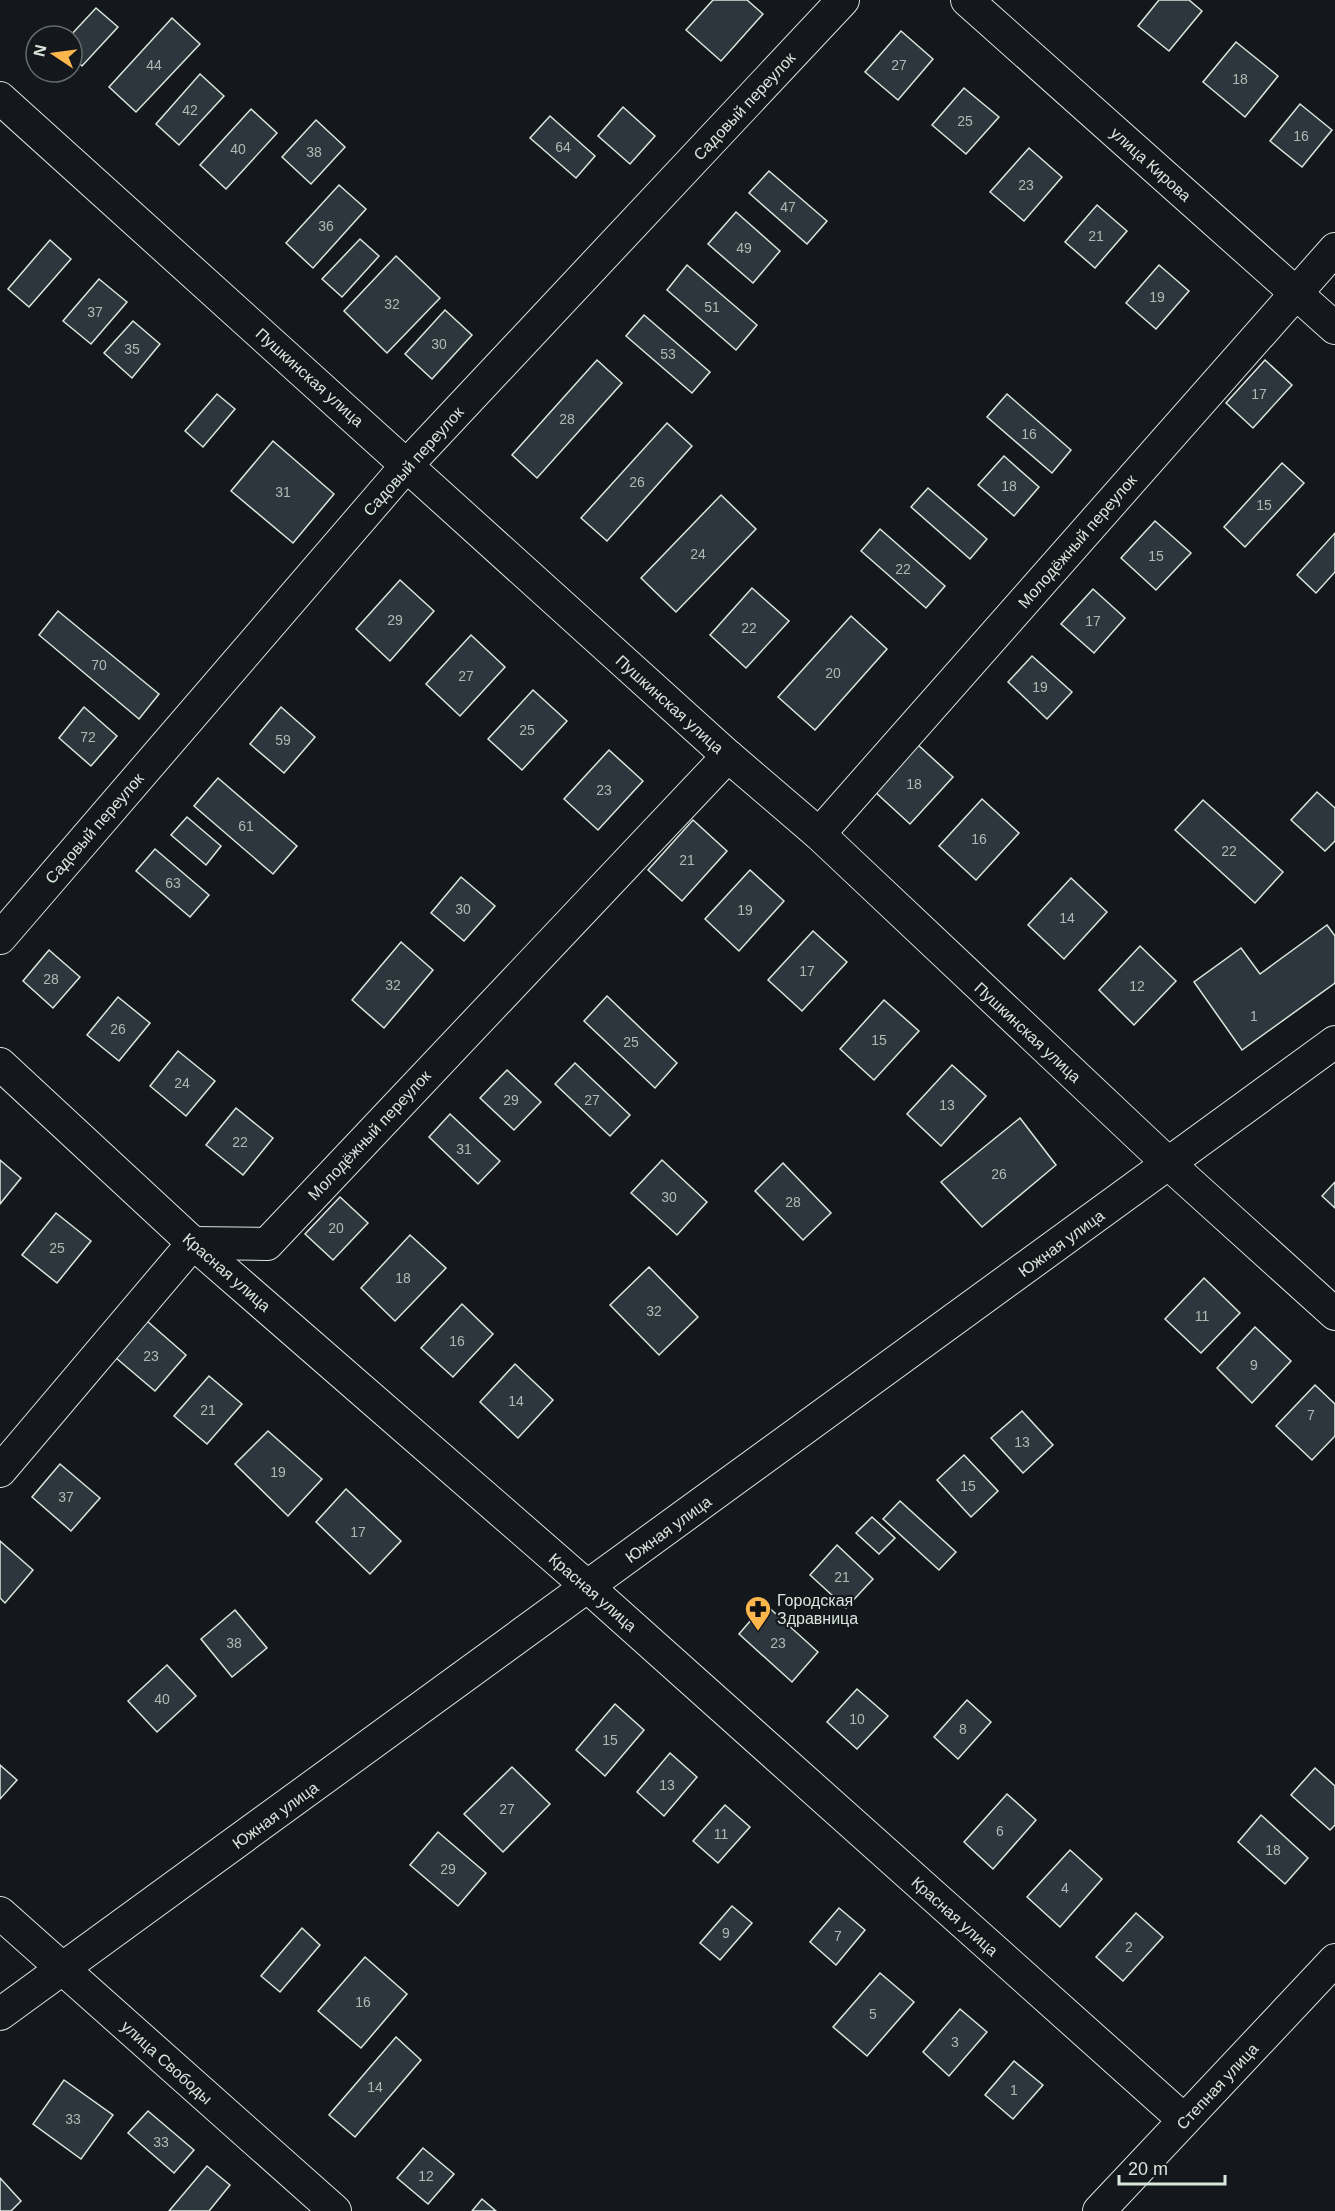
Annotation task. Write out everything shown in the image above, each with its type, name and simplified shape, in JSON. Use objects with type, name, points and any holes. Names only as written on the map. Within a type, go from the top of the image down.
[{"type":"street","name":"Садовый переулок","points":[[0,938],[407,465],[843,0]]},
{"type":"street","name":"улица Кирова","points":[[967,0],[1335,328]]},
{"type":"street","name":"Пушкинская улица","points":[[0,98],[728,756],[819,834],[1169,1164],[1335,1314]]},
{"type":"street","name":"Молодёжный переулок","points":[[819,834],[1335,249]]},
{"type":"street","name":"Молодёжный переулок","points":[[193,1243],[267,1244],[728,756]]},
{"type":"street","name":"Южная улица","points":[[0,2014],[1335,1042]]},
{"type":"street","name":"Красная улица","points":[[0,1064],[193,1243],[588,1587],[1184,2120]]},
{"type":"street","points":[[0,1471],[193,1243]]},
{"type":"street","name":"улица Свободы","points":[[0,1913],[335,2211]]},
{"type":"street","name":"Степная улица","points":[[1099,2211],[1335,1960]]},
{"type":"building","points":[[713,0],[747,0],[763,14],[721,61],[686,30]]},
{"type":"building","points":[[1159,0],[1189,0],[1202,11],[1169,51],[1138,26]]},
{"type":"building","points":[[96,8],[118,27],[84,64],[84,24],[81,24]]},
{"type":"building","points":[[172,18],[200,44],[136,112],[109,87]]},
{"type":"building","points":[[901,31],[933,59],[898,100],[865,72]]},
{"type":"building","points":[[1236,42],[1278,76],[1245,117],[1203,82]]},
{"type":"building","points":[[200,74],[224,96],[179,145],[156,124]]},
{"type":"building","points":[[964,88],[999,117],[966,154],[932,125]]},
{"type":"building","points":[[1300,104],[1332,130],[1302,167],[1270,141]]},
{"type":"building","points":[[623,107],[655,136],[630,164],[598,136]]},
{"type":"building","points":[[251,109],[277,133],[226,189],[200,165]]},
{"type":"building","points":[[550,116],[595,156],[576,178],[530,138]]},
{"type":"building","points":[[316,120],[345,147],[311,184],[282,157]]},
{"type":"building","points":[[1029,148],[1062,177],[1024,221],[990,192]]},
{"type":"building","points":[[769,171],[827,221],[807,244],[749,193]]},
{"type":"building","points":[[339,185],[366,209],[313,268],[286,243]]},
{"type":"building","points":[[1097,205],[1127,231],[1095,268],[1065,242]]},
{"type":"building","points":[[736,212],[780,251],[753,283],[708,244]]},
{"type":"building","points":[[360,239],[379,256],[342,297],[322,279]]},
{"type":"building","points":[[50,240],[71,259],[29,307],[8,289]]},
{"type":"building","points":[[396,256],[440,298],[387,353],[344,311]]},
{"type":"building","points":[[687,265],[757,325],[736,350],[667,290]]},
{"type":"building","points":[[1159,265],[1189,291],[1156,329],[1126,303]]},
{"type":"building","points":[[99,279],[127,302],[91,344],[63,321]]},
{"type":"building","points":[[445,310],[472,335],[432,379],[405,354]]},
{"type":"building","points":[[644,315],[710,372],[692,393],[626,336]]},
{"type":"building","points":[[133,321],[160,344],[132,378],[104,353]]},
{"type":"building","points":[[597,360],[622,383],[537,478],[512,455]]},
{"type":"building","points":[[1265,360],[1292,385],[1253,428],[1226,403]]},
{"type":"building","points":[[217,394],[235,409],[203,447],[185,431]]},
{"type":"building","points":[[1007,394],[1071,450],[1052,473],[987,417]]},
{"type":"building","points":[[667,423],[692,446],[607,541],[581,518]]},
{"type":"building","points":[[273,441],[334,494],[293,543],[231,491]]},
{"type":"building","points":[[1004,456],[1039,487],[1014,516],[978,485]]},
{"type":"building","points":[[1282,463],[1304,483],[1245,547],[1224,527]]},
{"type":"building","points":[[928,488],[987,539],[970,559],[911,507]]},
{"type":"building","points":[[721,495],[756,529],[676,612],[641,578]]},
{"type":"building","points":[[1155,521],[1191,553],[1156,590],[1121,558]]},
{"type":"building","points":[[880,529],[945,586],[926,608],[861,551]]},
{"type":"building","points":[[1335,533],[1335,572],[1316,593],[1297,575]]},
{"type":"building","points":[[400,580],[434,611],[390,661],[356,629]]},
{"type":"building","points":[[752,588],[789,621],[746,668],[710,635]]},
{"type":"building","points":[[1093,589],[1125,618],[1094,653],[1061,624]]},
{"type":"building","points":[[58,611],[159,694],[139,719],[39,635]]},
{"type":"building","points":[[851,616],[887,649],[815,730],[778,697]]},
{"type":"building","points":[[471,635],[505,667],[460,716],[426,684]]},
{"type":"building","points":[[1032,656],[1072,692],[1047,719],[1008,682]]},
{"type":"building","points":[[533,690],[567,721],[522,770],[488,739]]},
{"type":"building","points":[[84,707],[117,736],[91,766],[59,738]]},
{"type":"building","points":[[281,707],[315,737],[284,773],[250,744]]},
{"type":"building","points":[[917,744],[953,777],[910,824],[874,791]]},
{"type":"building","points":[[609,750],[643,781],[598,830],[564,799]]},
{"type":"building","points":[[218,778],[297,846],[273,874],[194,806]]},
{"type":"building","points":[[1317,792],[1335,808],[1335,841],[1325,851],[1291,820]]},
{"type":"building","points":[[982,799],[1019,833],[976,880],[939,846]]},
{"type":"building","points":[[1203,800],[1283,872],[1255,903],[1175,830]]},
{"type":"building","points":[[187,817],[221,846],[206,865],[171,835]]},
{"type":"building","points":[[693,820],[727,851],[682,901],[648,870]]},
{"type":"building","points":[[155,849],[209,895],[190,917],[136,871]]},
{"type":"building","points":[[750,870],[784,901],[739,951],[705,919]]},
{"type":"building","points":[[461,877],[495,906],[464,941],[431,913]]},
{"type":"building","points":[[1071,878],[1107,912],[1064,959],[1028,925]]},
{"type":"building","points":[[1327,925],[1335,936],[1335,983],[1242,1050],[1194,982],[1241,948],[1260,974]]},
{"type":"building","points":[[813,931],[847,962],[802,1011],[768,980]]},
{"type":"building","points":[[401,942],[433,970],[384,1028],[352,1000]]},
{"type":"building","points":[[1140,946],[1176,981],[1134,1025],[1099,990]]},
{"type":"building","points":[[49,950],[80,977],[53,1008],[23,981]]},
{"type":"building","points":[[607,996],[677,1063],[655,1088],[584,1021]]},
{"type":"building","points":[[118,997],[150,1023],[119,1061],[87,1035]]},
{"type":"building","points":[[884,1000],[919,1031],[874,1080],[840,1049]]},
{"type":"building","points":[[178,1051],[215,1081],[186,1116],[150,1086]]},
{"type":"building","points":[[575,1063],[630,1115],[610,1136],[555,1084]]},
{"type":"building","points":[[952,1065],[986,1096],[941,1146],[907,1114]]},
{"type":"building","points":[[507,1070],[541,1102],[514,1130],[480,1098]]},
{"type":"building","points":[[236,1108],[273,1138],[243,1175],[206,1145]]},
{"type":"building","points":[[450,1114],[500,1161],[478,1184],[429,1137]]},
{"type":"building","points":[[1020,1118],[1056,1165],[982,1227],[941,1182]]},
{"type":"building","points":[[0,1160],[21,1178],[0,1204]]},
{"type":"building","points":[[662,1160],[707,1202],[677,1235],[631,1193]]},
{"type":"building","points":[[783,1163],[831,1213],[803,1240],[755,1191]]},
{"type":"building","points":[[1335,1182],[1335,1208],[1322,1196]]},
{"type":"building","points":[[340,1197],[368,1223],[333,1260],[305,1234]]},
{"type":"building","points":[[56,1213],[91,1241],[57,1283],[22,1255]]},
{"type":"building","points":[[410,1235],[446,1268],[395,1321],[361,1288]]},
{"type":"building","points":[[649,1267],[698,1317],[659,1355],[610,1305]]},
{"type":"building","points":[[1204,1278],[1240,1313],[1201,1353],[1165,1319]]},
{"type":"building","points":[[462,1304],[493,1334],[453,1377],[421,1348]]},
{"type":"building","points":[[147,1321],[186,1355],[155,1391],[116,1358]]},
{"type":"building","points":[[1255,1327],[1291,1361],[1252,1403],[1217,1368]]},
{"type":"building","points":[[515,1364],[553,1400],[518,1438],[480,1402]]},
{"type":"building","points":[[209,1376],[242,1404],[207,1444],[174,1416]]},
{"type":"building","points":[[1315,1385],[1335,1404],[1335,1436],[1312,1460],[1276,1426]]},
{"type":"building","points":[[1022,1411],[1053,1445],[1023,1473],[991,1438]]},
{"type":"building","points":[[268,1431],[322,1479],[288,1516],[235,1464]]},
{"type":"building","points":[[964,1455],[998,1491],[971,1517],[937,1480]]},
{"type":"building","points":[[60,1464],[100,1498],[71,1531],[32,1497]]},
{"type":"building","points":[[346,1489],[401,1541],[370,1574],[316,1522]]},
{"type":"building","points":[[900,1501],[956,1552],[939,1570],[883,1519]]},
{"type":"building","points":[[872,1517],[895,1538],[879,1554],[856,1533]]},
{"type":"building","points":[[0,1541],[33,1570],[5,1603],[0,1598]]},
{"type":"building","points":[[837,1545],[873,1579],[846,1608],[810,1575]]},
{"type":"building","points":[[765,1604],[818,1652],[792,1682],[739,1634]]},
{"type":"building","points":[[235,1610],[267,1648],[232,1677],[201,1639]]},
{"type":"building","points":[[167,1665],[196,1696],[157,1732],[128,1701]]},
{"type":"building","points":[[857,1689],[888,1716],[857,1749],[827,1722]]},
{"type":"building","points":[[967,1700],[991,1722],[958,1759],[934,1737]]},
{"type":"building","points":[[615,1704],[644,1730],[605,1776],[576,1750]]},
{"type":"building","points":[[670,1753],[697,1777],[664,1816],[637,1792]]},
{"type":"building","points":[[0,1765],[17,1780],[0,1799]]},
{"type":"building","points":[[512,1767],[550,1804],[503,1852],[464,1814]]},
{"type":"building","points":[[1315,1768],[1335,1786],[1335,1825],[1330,1830],[1291,1795]]},
{"type":"building","points":[[1007,1794],[1036,1820],[993,1869],[964,1842]]},
{"type":"building","points":[[725,1805],[750,1827],[718,1863],[693,1841]]},
{"type":"building","points":[[1261,1815],[1308,1858],[1285,1884],[1238,1842]]},
{"type":"building","points":[[438,1832],[486,1873],[458,1906],[410,1865]]},
{"type":"building","points":[[1070,1850],[1102,1879],[1060,1927],[1027,1897]]},
{"type":"building","points":[[732,1906],[752,1923],[720,1960],[700,1943]]},
{"type":"building","points":[[839,1908],[865,1930],[836,1965],[810,1942]]},
{"type":"building","points":[[1136,1913],[1163,1937],[1123,1981],[1096,1957]]},
{"type":"building","points":[[302,1928],[320,1945],[280,1992],[261,1976]]},
{"type":"building","points":[[365,1957],[407,1994],[361,2048],[318,2011]]},
{"type":"building","points":[[880,1973],[914,2002],[867,2056],[833,2027]]},
{"type":"building","points":[[960,2009],[987,2032],[949,2076],[923,2052]]},
{"type":"building","points":[[396,2037],[421,2060],[355,2137],[329,2115]]},
{"type":"building","points":[[1014,2061],[1043,2085],[1013,2119],[985,2095]]},
{"type":"building","points":[[64,2080],[113,2115],[81,2159],[33,2124]]},
{"type":"building","points":[[148,2111],[194,2150],[174,2173],[128,2133]]},
{"type":"building","points":[[423,2148],[454,2174],[428,2204],[397,2178]]},
{"type":"building","points":[[207,2166],[230,2185],[209,2211],[169,2211]]},
{"type":"building","points":[[0,2178],[21,2201],[11,2211],[0,2211]]},
{"type":"building","points":[[482,2199],[496,2211],[472,2211]]},
{"type":"place","name":"Городская Здравница","points":[[758,1632]]}]
